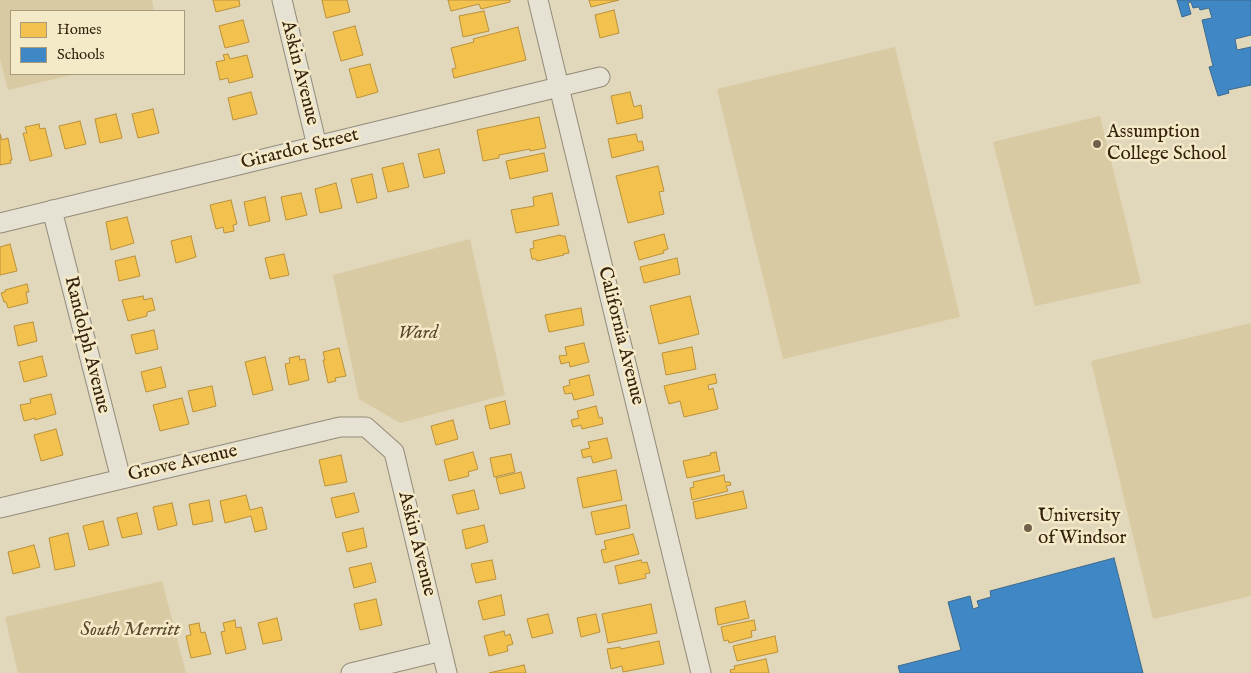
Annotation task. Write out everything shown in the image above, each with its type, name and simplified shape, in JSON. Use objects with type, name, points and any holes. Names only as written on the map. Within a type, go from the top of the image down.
[{"type":"street","name":"Askin Avenue","points":[[282,0],[316,146]]},
{"type":"street","name":"California Avenue","points":[[538,0],[701,673]]},
{"type":"street","name":"Girardot Street","points":[[0,223],[600,77]]},
{"type":"street","name":"Randolph Avenue","points":[[52,210],[121,479]]},
{"type":"street","name":"Grove Avenue","points":[[0,508],[340,427],[366,427]]},
{"type":"street","name":"Askin Avenue","points":[[366,427],[394,452],[447,673]]},
{"type":"street","points":[[351,673],[442,651]]},
{"type":"green space","points":[[0,0],[152,0],[154,10],[10,10],[10,75],[71,75],[8,90],[0,59]]},
{"type":"green space","points":[[895,47],[960,317],[783,359],[717,89]]},
{"type":"green space","points":[[1100,116],[1141,283],[1035,306],[993,142]]},
{"type":"green space","name":"Ward","points":[[470,239],[505,395],[400,423],[359,399],[333,275]]},
{"type":"green space","points":[[1251,323],[1251,596],[1153,619],[1091,361]]},
{"type":"green space","name":"South Merritt","points":[[162,581],[186,673],[18,673],[5,617]]},
{"type":"building: Homes","points":[[213,0],[239,0],[240,6],[216,12]]},
{"type":"building: Homes","points":[[322,0],[347,0],[350,12],[326,18]]},
{"type":"building: Homes","points":[[448,0],[510,0],[510,2],[481,9],[479,4],[451,11]]},
{"type":"building: Homes","points":[[589,0],[619,0],[591,7]]},
{"type":"building: Homes","points":[[614,10],[619,33],[600,38],[595,15]]},
{"type":"building: Homes","points":[[484,11],[489,31],[463,37],[459,16]]},
{"type":"building: Homes","points":[[243,20],[249,42],[225,48],[219,26]]},
{"type":"building: Homes","points":[[355,26],[363,55],[341,61],[333,32]]},
{"type":"building: Homes","points":[[518,27],[526,60],[454,78],[452,69],[456,68],[451,48],[474,42],[473,39]]},
{"type":"building: Homes","points":[[228,54],[230,59],[247,55],[253,77],[229,83],[228,78],[220,80],[216,62],[225,60],[223,55]]},
{"type":"building: Homes","points":[[370,64],[378,92],[357,98],[349,69]]},
{"type":"building: Homes","points":[[251,92],[257,114],[233,120],[228,98]]},
{"type":"building: Homes","points":[[630,92],[634,107],[641,105],[643,118],[617,124],[611,96]]},
{"type":"building: Homes","points":[[153,109],[159,133],[138,138],[132,114]]},
{"type":"building: Homes","points":[[116,114],[122,138],[100,143],[95,119]]},
{"type":"building: Homes","points":[[539,117],[546,148],[499,155],[499,158],[483,161],[477,130]]},
{"type":"building: Homes","points":[[80,121],[86,144],[65,149],[59,126]]},
{"type":"building: Homes","points":[[39,124],[40,129],[45,128],[52,156],[30,161],[23,133],[27,133],[25,127]]},
{"type":"building: Homes","points":[[0,134],[2,140],[8,138],[11,163],[0,165]]},
{"type":"building: Homes","points":[[636,134],[638,142],[642,141],[644,150],[612,158],[608,139]]},
{"type":"building: Homes","points":[[439,149],[445,173],[424,178],[418,154]]},
{"type":"building: Homes","points":[[544,153],[548,171],[510,179],[506,161]]},
{"type":"building: Homes","points":[[403,163],[409,187],[388,192],[382,168]]},
{"type":"building: Homes","points":[[658,166],[664,191],[659,192],[664,214],[628,223],[616,176]]},
{"type":"building: Homes","points":[[372,174],[377,198],[357,203],[351,179]]},
{"type":"building: Homes","points":[[336,183],[342,208],[320,213],[315,189]]},
{"type":"building: Homes","points":[[301,193],[307,215],[286,220],[281,197]]},
{"type":"building: Homes","points":[[552,193],[559,225],[516,233],[511,210],[534,206],[533,197]]},
{"type":"building: Homes","points":[[265,197],[270,221],[249,226],[244,202]]},
{"type":"building: Homes","points":[[231,200],[237,224],[233,225],[234,231],[224,233],[223,227],[216,229],[210,205]]},
{"type":"building: Homes","points":[[127,217],[134,243],[111,250],[106,222]]},
{"type":"building: Homes","points":[[664,234],[668,249],[663,251],[664,253],[639,260],[634,242]]},
{"type":"building: Homes","points":[[560,235],[565,236],[569,253],[537,261],[532,259],[530,249],[534,248],[533,241]]},
{"type":"building: Homes","points":[[191,236],[196,257],[176,263],[171,241]]},
{"type":"building: Homes","points":[[10,244],[17,271],[0,275],[0,247]]},
{"type":"building: Homes","points":[[284,254],[289,275],[270,279],[265,258]]},
{"type":"building: Homes","points":[[135,256],[140,276],[119,281],[115,261]]},
{"type":"building: Homes","points":[[677,258],[680,274],[644,283],[640,267]]},
{"type":"building: Homes","points":[[27,284],[29,292],[26,292],[28,303],[8,308],[1,293],[5,292],[5,290]]},
{"type":"building: Homes","points":[[143,296],[144,300],[152,298],[155,310],[147,312],[147,316],[128,321],[122,300]]},
{"type":"building: Homes","points":[[690,296],[699,334],[659,344],[650,306]]},
{"type":"building: Homes","points":[[581,308],[584,325],[549,332],[545,315]]},
{"type":"building: Homes","points":[[33,322],[37,341],[18,346],[14,326]]},
{"type":"building: Homes","points":[[154,330],[158,349],[136,354],[131,335]]},
{"type":"building: Homes","points":[[584,343],[589,362],[570,367],[569,362],[561,364],[559,356],[567,355],[565,347]]},
{"type":"building: Homes","points":[[692,347],[696,369],[666,375],[662,353]]},
{"type":"building: Homes","points":[[339,348],[346,376],[335,378],[336,381],[328,383],[323,352]]},
{"type":"building: Homes","points":[[42,356],[47,376],[24,382],[19,362]]},
{"type":"building: Homes","points":[[299,356],[300,360],[305,359],[309,380],[289,385],[285,364],[290,363],[289,358]]},
{"type":"building: Homes","points":[[265,357],[273,390],[253,395],[245,362]]},
{"type":"building: Homes","points":[[161,367],[166,387],[146,392],[141,372]]},
{"type":"building: Homes","points":[[715,374],[717,383],[708,385],[709,390],[713,388],[718,409],[684,417],[680,401],[669,404],[664,386]]},
{"type":"building: Homes","points":[[589,375],[594,395],[574,400],[572,393],[565,394],[563,387],[570,385],[569,380]]},
{"type":"building: Homes","points":[[212,386],[216,406],[193,412],[188,391]]},
{"type":"building: Homes","points":[[51,394],[56,414],[24,421],[20,405],[31,403],[30,399]]},
{"type":"building: Homes","points":[[182,398],[189,424],[160,431],[153,405]]},
{"type":"building: Homes","points":[[505,401],[510,424],[490,429],[485,406]]},
{"type":"building: Homes","points":[[596,406],[599,418],[602,417],[603,424],[582,429],[581,425],[573,427],[571,420],[579,418],[577,411]]},
{"type":"building: Homes","points":[[453,420],[458,439],[436,445],[431,426]]},
{"type":"building: Homes","points":[[56,429],[63,455],[41,461],[34,435]]},
{"type":"building: Homes","points":[[607,438],[612,458],[593,463],[591,456],[583,458],[581,450],[590,448],[588,442]]},
{"type":"building: Homes","points":[[473,452],[478,469],[468,472],[469,476],[449,481],[444,460]]},
{"type":"building: Homes","points":[[716,452],[720,471],[687,478],[683,461],[711,455],[710,453]]},
{"type":"building: Homes","points":[[511,454],[515,472],[494,477],[490,458]]},
{"type":"building: Homes","points":[[341,455],[347,482],[325,486],[319,460]]},
{"type":"building: Homes","points":[[616,470],[622,500],[583,508],[577,478]]},
{"type":"building: Homes","points":[[521,472],[525,488],[500,494],[496,478]]},
{"type":"building: Homes","points":[[724,475],[725,482],[730,482],[731,485],[726,486],[728,491],[692,500],[690,488],[694,487],[693,482]]},
{"type":"building: Homes","points":[[474,490],[479,509],[457,514],[452,495]]},
{"type":"building: Homes","points":[[743,491],[747,508],[696,519],[693,502]]},
{"type":"building: Homes","points":[[354,493],[359,512],[336,518],[331,498]]},
{"type":"building: Homes","points":[[246,495],[250,510],[262,507],[267,529],[255,532],[251,516],[225,523],[220,501]]},
{"type":"building: Homes","points":[[209,500],[213,521],[193,525],[189,504]]},
{"type":"building: Homes","points":[[172,503],[177,525],[158,530],[153,507]]},
{"type":"building: Homes","points":[[626,505],[630,528],[596,535],[591,512]]},
{"type":"building: Homes","points":[[137,513],[142,534],[122,538],[117,518]]},
{"type":"building: Homes","points":[[103,521],[109,545],[89,550],[83,526]]},
{"type":"building: Homes","points":[[484,525],[488,542],[466,549],[462,530]]},
{"type":"building: Homes","points":[[363,528],[367,547],[347,552],[342,533]]},
{"type":"building: Homes","points":[[68,533],[75,566],[55,570],[49,538]]},
{"type":"building: Homes","points":[[633,534],[639,554],[604,563],[601,550],[606,549],[604,541]]},
{"type":"building: Homes","points":[[34,545],[40,567],[13,574],[8,552]]},
{"type":"building: Homes","points":[[492,560],[496,579],[476,583],[471,564]]},
{"type":"building: Homes","points":[[641,560],[642,563],[647,562],[650,573],[645,574],[646,578],[619,584],[615,566]]},
{"type":"building: Homes","points":[[371,563],[376,582],[354,588],[349,568]]},
{"type":"building: Homes","points":[[501,595],[505,615],[483,620],[478,601]]},
{"type":"building: Homes","points":[[376,599],[382,625],[360,630],[354,604]]},
{"type":"building: Homes","points":[[745,601],[749,618],[718,625],[715,608]]},
{"type":"building: Homes","points":[[651,604],[657,633],[608,643],[602,614]]},
{"type":"building: Homes","points":[[548,614],[553,633],[532,638],[527,619]]},
{"type":"building: Homes","points":[[596,614],[600,632],[581,637],[577,618]]},
{"type":"building: Homes","points":[[277,618],[282,640],[263,644],[258,623]]},
{"type":"building: Homes","points":[[235,620],[236,628],[241,627],[246,649],[226,654],[221,632],[225,631],[223,623]]},
{"type":"building: Homes","points":[[754,620],[756,630],[751,631],[752,637],[729,643],[728,640],[724,641],[721,627]]},
{"type":"building: Homes","points":[[199,623],[201,633],[205,632],[211,654],[191,658],[186,636],[191,635],[189,625]]},
{"type":"building: Homes","points":[[504,631],[505,636],[510,634],[513,644],[507,646],[508,651],[489,656],[484,636]]},
{"type":"building: Homes","points":[[775,636],[778,652],[737,661],[733,646]]},
{"type":"building: Homes","points":[[659,641],[664,664],[623,672],[622,666],[611,669],[607,649],[620,647],[621,649]]},
{"type":"building: Homes","points":[[766,659],[769,673],[731,673],[730,670],[735,669],[734,666]]},
{"type":"building: Homes","points":[[524,665],[526,673],[489,673]]},
{"type":"building: Schools","points":[[1177,0],[1251,0],[1251,35],[1235,39],[1237,50],[1251,47],[1251,85],[1228,90],[1229,93],[1218,96],[1209,67],[1213,66],[1202,20],[1212,18],[1209,8],[1200,10],[1199,7],[1193,8],[1191,2],[1188,3],[1191,14],[1182,17]]},
{"type":"building: Schools","points":[[1114,558],[1143,673],[900,673],[898,666],[961,650],[948,602],[970,596],[973,609],[979,607],[977,601],[991,597],[990,591]]},
{"type":"place","name":"Assumption College School","points":[[1097,144]]},
{"type":"place","name":"University of Windsor","points":[[1028,528]]}]
